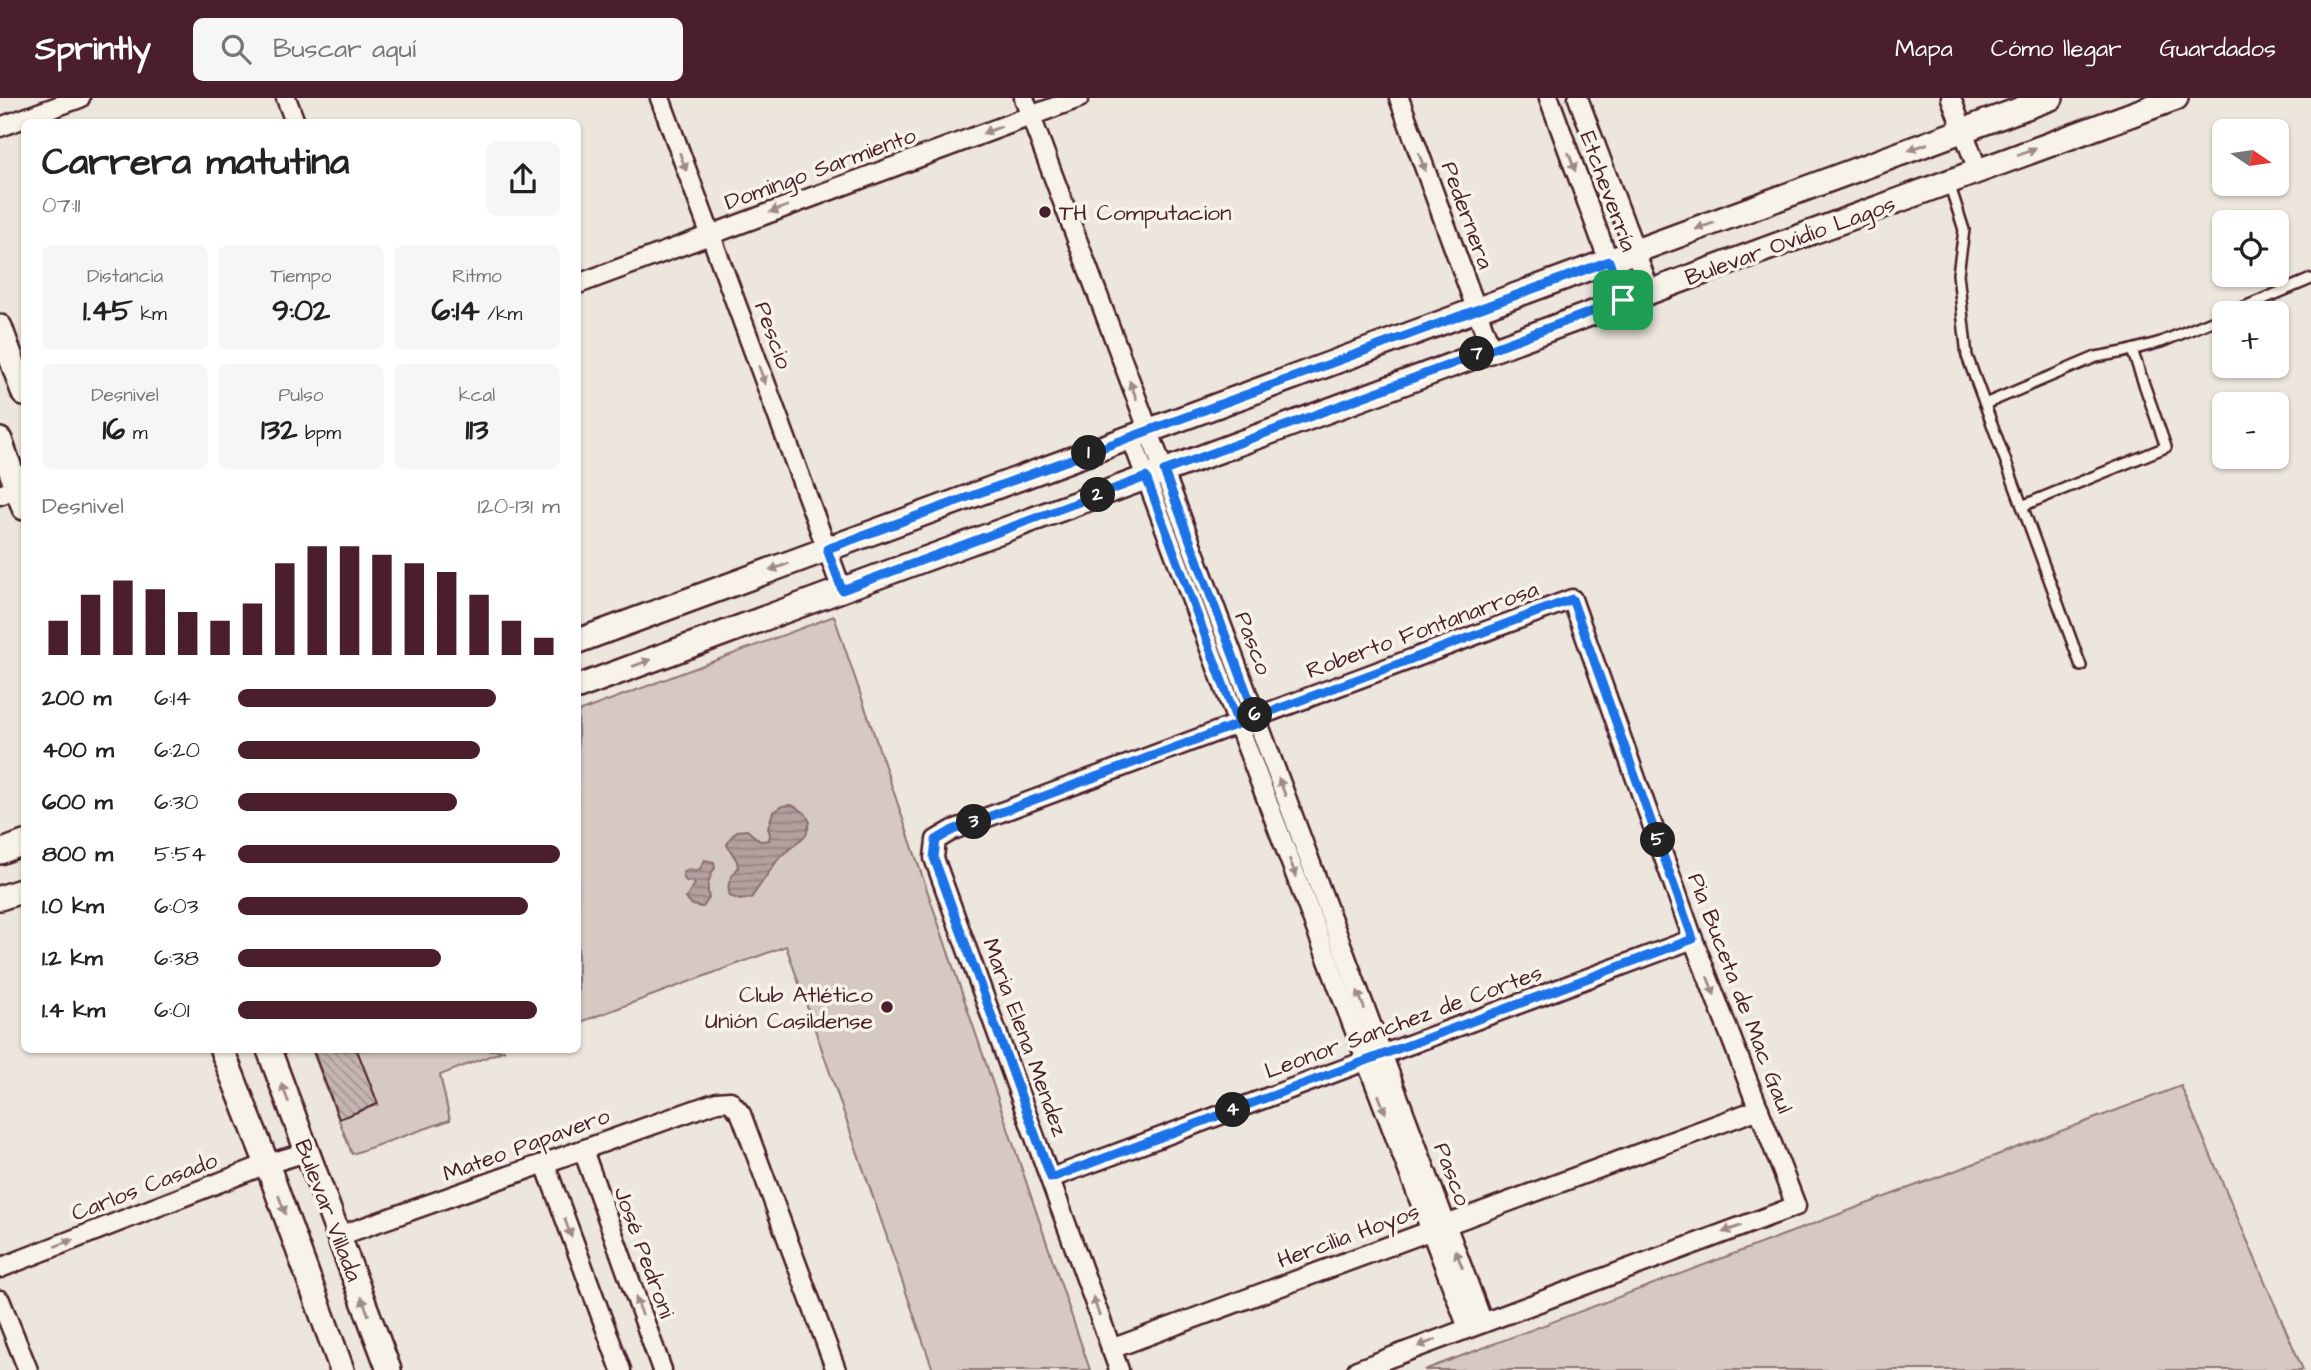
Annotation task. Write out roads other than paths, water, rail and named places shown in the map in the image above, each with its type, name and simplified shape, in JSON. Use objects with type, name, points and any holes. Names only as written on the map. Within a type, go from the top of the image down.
[{"type":"main road","name":"Bulevar Ovidio Lagos","points":[[581,640],[2051,98]]},
{"type":"main road","name":"Bulevar Ovidio Lagos","points":[[581,686],[2176,98]]},
{"type":"main road","points":[[0,327],[21,386]]},
{"type":"main road","points":[[0,440],[17,494]]},
{"type":"main road","points":[[0,852],[21,845]]},
{"type":"main road","points":[[0,898],[21,891]]},
{"type":"main road","name":"Bulevar Villada","points":[[223,1053],[342,1370]]},
{"type":"main road","name":"Bulevar Villada","points":[[270,1053],[389,1370]]},
{"type":"street","points":[[22,119],[80,98]]},
{"type":"street","points":[[286,98],[294,119]]},
{"type":"street","name":"Pescio","points":[[660,98],[842,590]]},
{"type":"street","name":"Pasco","points":[[1024,98],[1140,434],[1256,717],[1374,1058]]},
{"type":"street","name":"Domingo Sarmiento","points":[[581,283],[1079,98]]},
{"type":"street","name":"Pedernera","points":[[1399,98],[1491,349]]},
{"type":"street","name":"Etcheverría","points":[[1549,98],[1623,300]]},
{"type":"street","name":"Etcheverría","points":[[1578,98],[1650,292]]},
{"type":"street","points":[[1951,98],[1978,171]]},
{"type":"street","points":[[0,127],[21,119]]},
{"type":"street","name":"Pasco","points":[[1155,474],[1238,724],[1374,1058],[1475,1325]]},
{"type":"street","name":"Roberto Fontanarrosa","points":[[936,840],[953,830],[1572,599]]},
{"type":"street","name":"Pia Buceta de Mac Gaul","points":[[1475,1325],[1796,1206],[1693,939],[1572,599]]},
{"type":"street","name":"Maria Elena Mendez","points":[[936,840],[934,858],[1119,1370]]},
{"type":"street","name":"Leonor Sanchez de Cortes","points":[[1051,1178],[1693,939]]},
{"type":"street","name":"Mateo Papavero","points":[[339,1236],[717,1101],[730,1101],[741,1114],[835,1370]]},
{"type":"street","name":"Hercilia Hoyos","points":[[1111,1349],[1759,1109]]},
{"type":"street","name":"José Pedroni","points":[[583,1150],[662,1370]]},
{"type":"street","name":"Carlos Casado","points":[[0,1268],[267,1164],[307,1152]]},
{"type":"street","points":[[545,1164],[621,1370]]},
{"type":"street","points":[[0,1300],[28,1370]]},
{"type":"street","points":[[1356,1370],[1475,1325]]},
{"type":"lane","points":[[1948,181],[1964,230],[1958,274],[1967,356],[2081,666]]},
{"type":"lane","points":[[2259,301],[2311,279]]},
{"type":"lane","points":[[1984,404],[2096,356],[2161,342],[2212,321]]},
{"type":"lane","points":[[2022,506],[2166,447],[2132,350]]},
{"type":"place","name":"TH Computacion","points":[[1045,212]]},
{"type":"place","name":"Club Atlético Unión Casildense","points":[[887,1007]]}]
